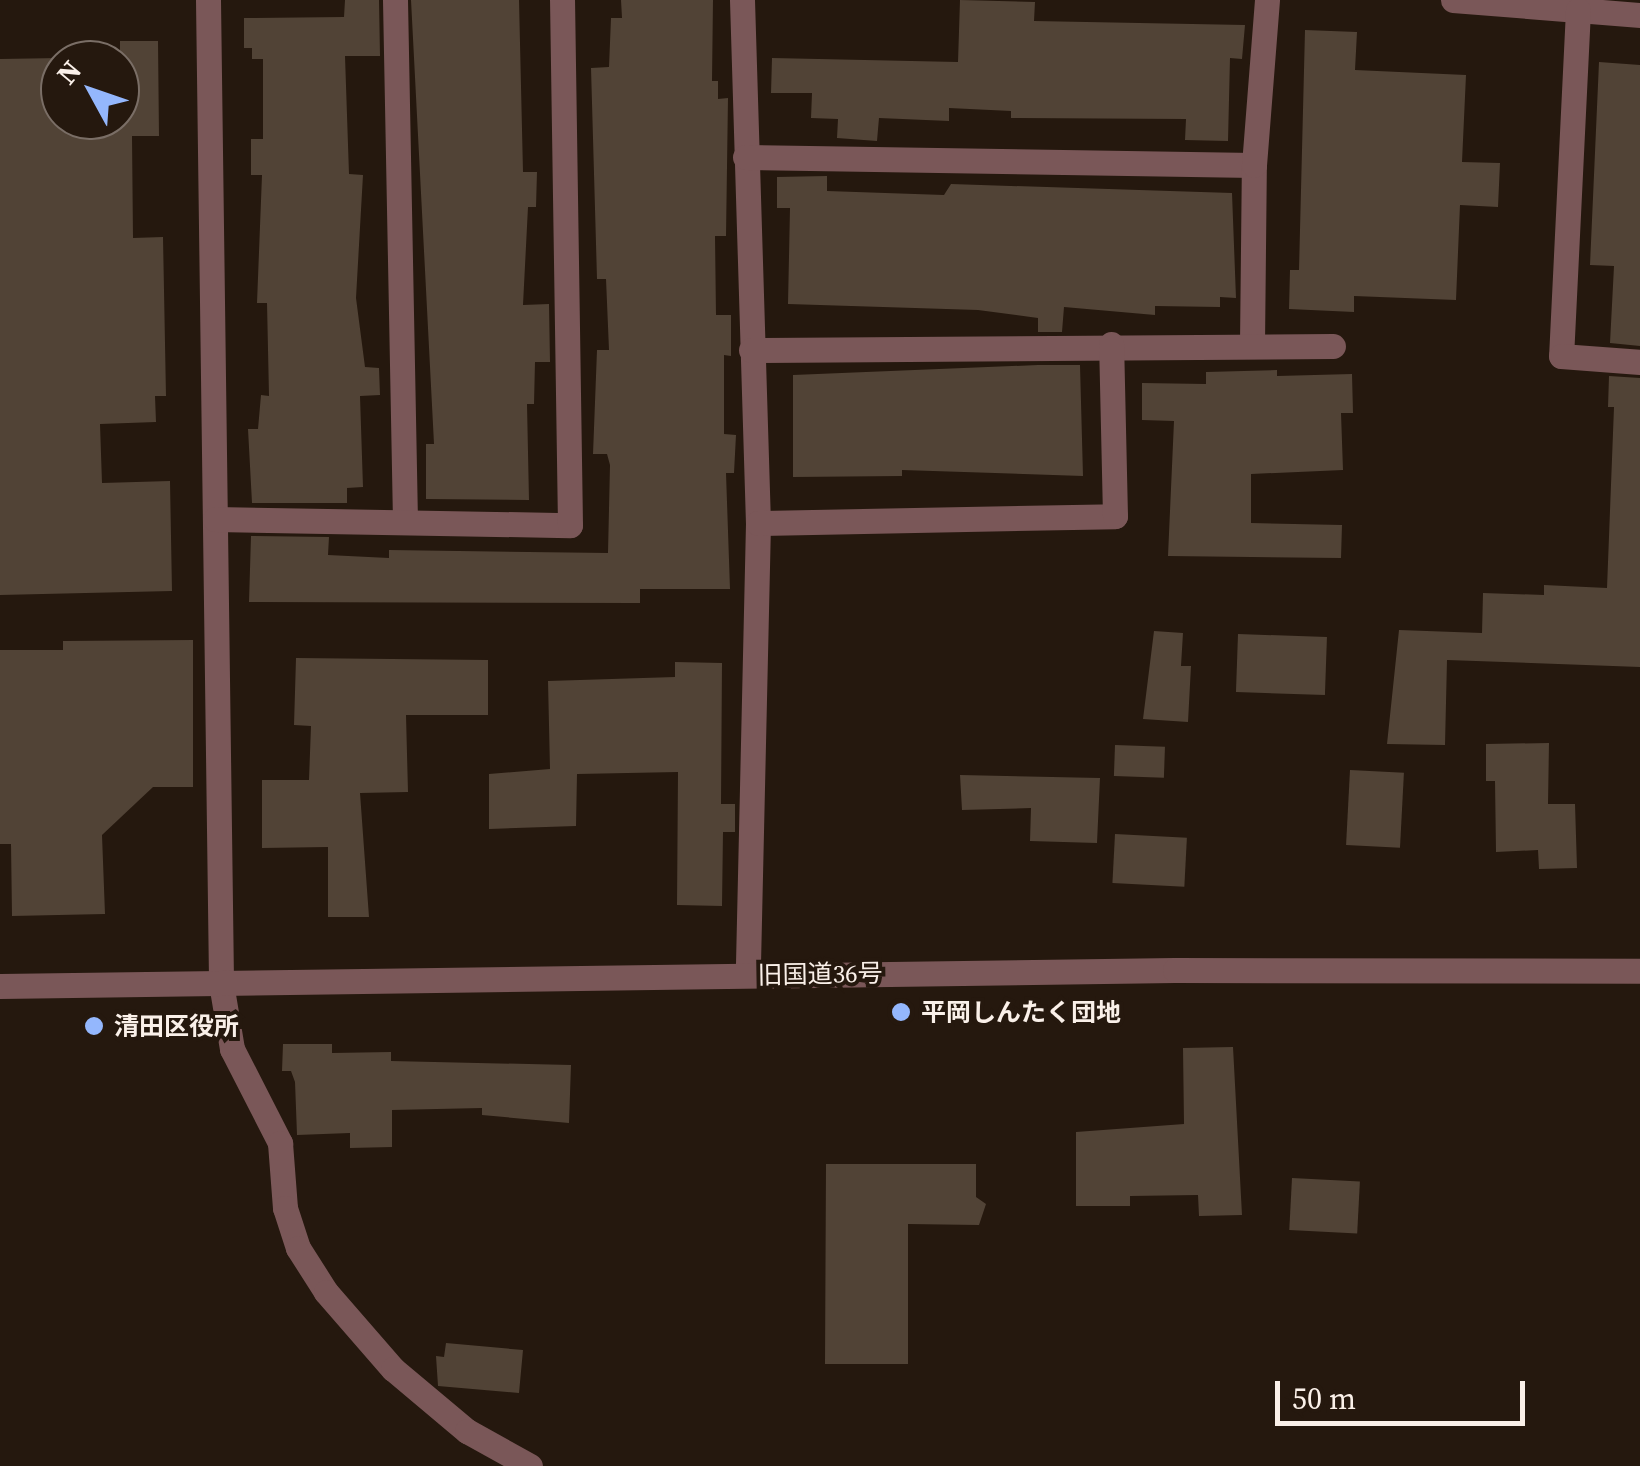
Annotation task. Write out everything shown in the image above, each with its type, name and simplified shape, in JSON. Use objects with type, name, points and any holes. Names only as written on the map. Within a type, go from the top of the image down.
[{"type":"street","points":[[208,0],[221,984],[232,1049],[280,1143],[285,1208],[298,1248],[326,1292],[394,1370],[467,1430],[530,1466]]},
{"type":"street","points":[[395,0],[404,522]]},
{"type":"street","points":[[214,520],[570,524],[562,0]]},
{"type":"street","points":[[742,0],[758,523],[748,975]]},
{"type":"street","points":[[1252,344],[1254,164],[1267,0]]},
{"type":"street","points":[[1453,0],[1640,15]]},
{"type":"street","points":[[1578,10],[1561,356],[1640,362]]},
{"type":"street","points":[[745,157],[1254,164]]},
{"type":"street","points":[[751,350],[1111,344],[1333,346]]},
{"type":"street","points":[[758,523],[1115,516],[1111,344]]},
{"type":"street","name":"旧国道36号","points":[[0,986],[748,975],[1640,971]]},
{"type":"building","points":[[345,0],[379,0],[380,56],[345,56],[349,174],[363,175],[356,298],[365,367],[379,368],[380,395],[360,396],[363,487],[347,488],[347,503],[252,503],[248,429],[258,429],[261,395],[269,396],[267,303],[257,303],[262,175],[251,175],[251,139],[263,139],[263,59],[252,59],[252,48],[244,48],[244,18],[344,17]]},
{"type":"building","points":[[411,0],[519,0],[523,172],[537,172],[536,207],[528,207],[523,305],[549,304],[550,362],[535,362],[534,404],[527,404],[529,500],[426,499],[426,444],[434,444]]},
{"type":"building","points":[[621,0],[713,0],[712,81],[718,81],[718,99],[728,98],[726,236],[715,236],[716,315],[731,315],[731,356],[724,355],[724,434],[736,435],[734,473],[726,473],[730,589],[640,589],[640,603],[249,602],[251,536],[329,537],[328,555],[389,558],[389,550],[608,553],[610,465],[607,454],[593,454],[597,350],[609,350],[606,279],[597,279],[591,68],[609,67],[611,18],[622,18]]},
{"type":"building","points":[[960,0],[1035,2],[1034,21],[1245,25],[1242,59],[1230,58],[1228,141],[1185,140],[1186,119],[1011,118],[1011,111],[949,108],[949,121],[879,118],[877,141],[837,138],[838,119],[811,118],[812,93],[771,93],[772,58],[958,62]]},
{"type":"building","points":[[1305,30],[1357,32],[1355,70],[1466,75],[1462,162],[1500,163],[1498,207],[1460,205],[1456,300],[1354,296],[1354,312],[1289,309],[1290,270],[1299,270]]},
{"type":"building","points":[[140,41],[158,41],[159,136],[140,136]]},
{"type":"building","points":[[40,58],[40,140],[132,140],[133,238],[163,237],[166,396],[155,396],[156,422],[100,424],[102,483],[170,481],[172,591],[0,595],[0,59]]},
{"type":"building","points":[[1599,62],[1640,65],[1640,346],[1610,343],[1614,266],[1590,265]]},
{"type":"building","points":[[827,176],[827,191],[944,195],[951,184],[1232,193],[1236,298],[1220,297],[1220,307],[1155,306],[1155,315],[1064,307],[1062,332],[1038,332],[1038,318],[978,310],[788,304],[790,208],[777,208],[777,177]]},
{"type":"building","points":[[1080,365],[1083,476],[902,470],[902,476],[793,477],[793,375]]},
{"type":"building","points":[[1277,370],[1277,376],[1352,374],[1353,413],[1341,413],[1343,470],[1251,474],[1251,523],[1342,525],[1341,558],[1168,556],[1174,421],[1142,420],[1142,383],[1206,384],[1206,372]]},
{"type":"building","points":[[1609,376],[1640,378],[1640,667],[1447,660],[1445,745],[1387,744],[1399,630],[1482,633],[1483,593],[1544,595],[1544,585],[1607,588],[1614,407],[1608,407]]},
{"type":"building","points":[[1154,631],[1183,633],[1181,666],[1191,666],[1188,722],[1143,719]]},
{"type":"building","points":[[1238,634],[1327,637],[1325,695],[1236,692]]},
{"type":"building","points":[[193,640],[193,787],[153,787],[102,835],[105,914],[12,916],[11,844],[0,844],[0,650],[63,650],[63,641]]},
{"type":"building","points":[[296,658],[488,660],[488,715],[406,715],[408,792],[360,793],[369,917],[328,917],[328,847],[262,848],[262,780],[309,780],[311,726],[294,725]]},
{"type":"building","points":[[675,662],[722,663],[721,804],[735,804],[735,832],[723,832],[722,906],[677,905],[678,772],[577,774],[576,826],[489,829],[489,774],[550,769],[548,681],[675,677]]},
{"type":"building","points":[[1549,743],[1548,804],[1575,804],[1577,868],[1539,869],[1538,850],[1496,852],[1495,781],[1486,781],[1486,744]]},
{"type":"building","points":[[1115,745],[1165,747],[1164,778],[1114,776]]},
{"type":"building","points":[[1350,770],[1404,773],[1400,848],[1346,845]]},
{"type":"building","points":[[960,775],[1100,778],[1097,843],[1030,841],[1031,808],[962,810]]},
{"type":"building","points":[[1115,834],[1187,838],[1184,887],[1112,883]]},
{"type":"building","points":[[283,1044],[332,1044],[332,1053],[391,1052],[391,1061],[571,1065],[569,1123],[482,1115],[482,1108],[392,1110],[392,1147],[350,1148],[350,1133],[297,1135],[295,1082],[291,1071],[282,1071]]},
{"type":"building","points":[[1233,1047],[1242,1215],[1199,1216],[1198,1195],[1130,1196],[1130,1206],[1076,1206],[1076,1132],[1184,1124],[1183,1048]]},
{"type":"building","points":[[826,1164],[976,1164],[976,1197],[986,1204],[979,1225],[908,1224],[908,1364],[825,1364]]},
{"type":"building","points":[[1292,1178],[1360,1182],[1357,1233],[1289,1230]]},
{"type":"building","points":[[446,1343],[523,1350],[519,1393],[438,1386],[436,1356],[444,1357]]},
{"type":"place","name":"平岡しんたく団地","points":[[901,1012]]},
{"type":"place","name":"清田区役所","points":[[94,1026]]}]
